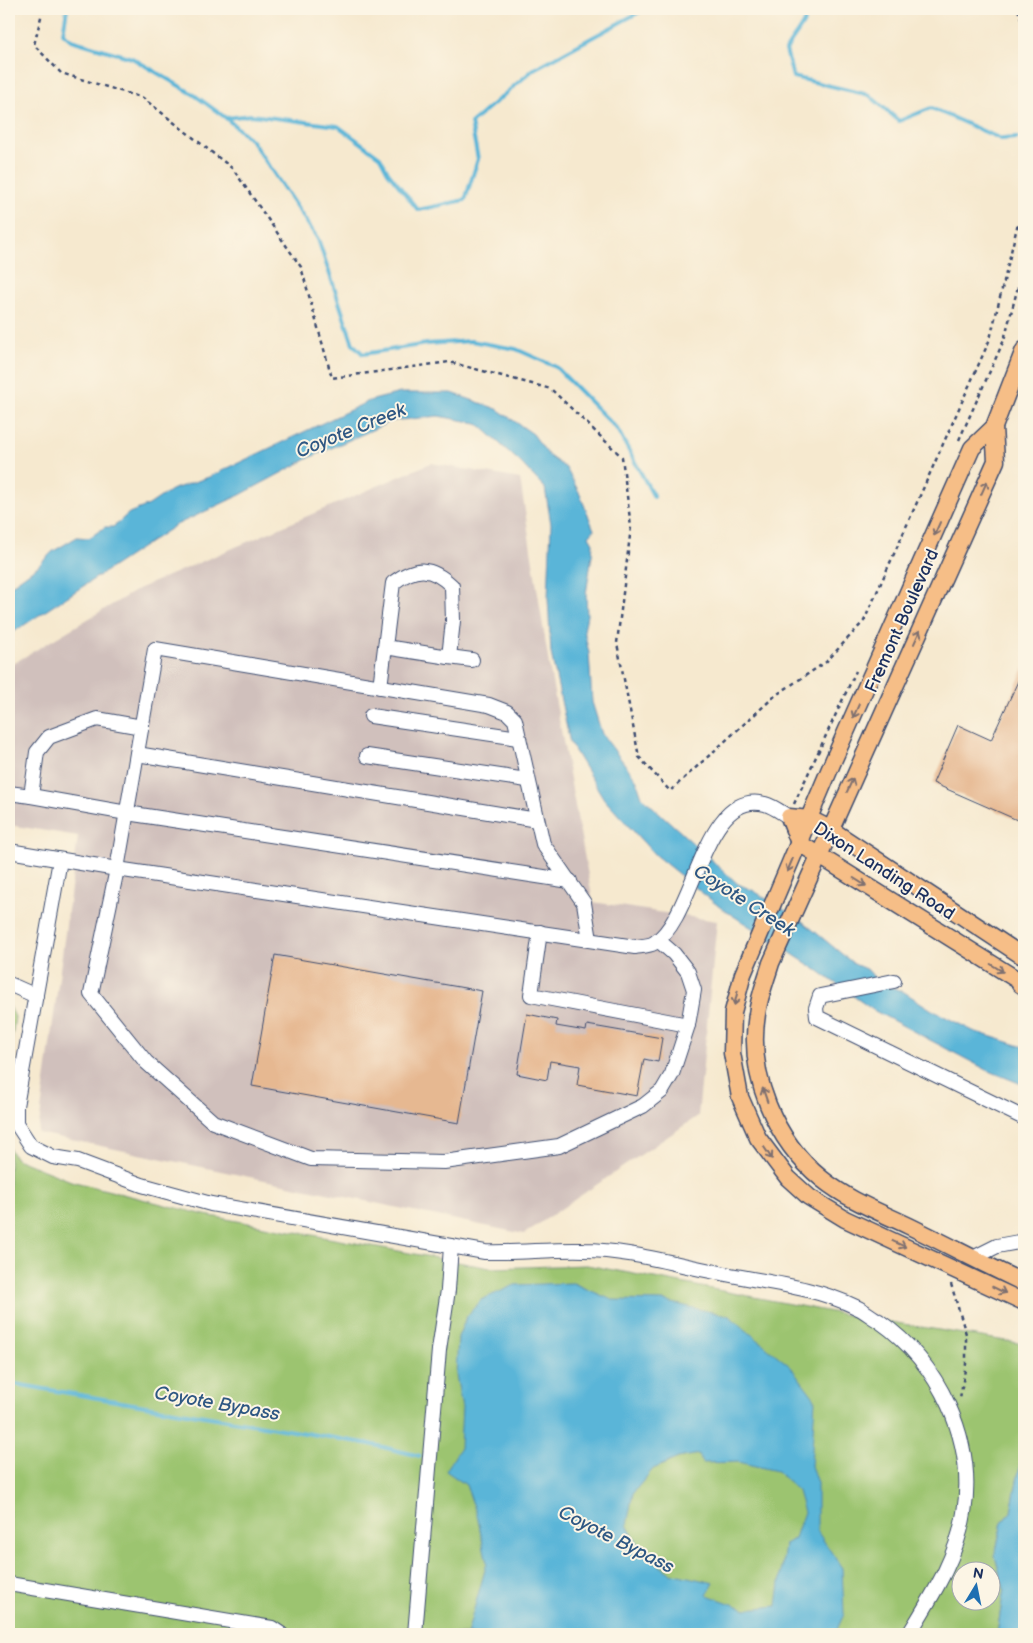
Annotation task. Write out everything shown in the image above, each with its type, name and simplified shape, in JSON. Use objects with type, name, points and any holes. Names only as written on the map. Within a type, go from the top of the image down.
[{"type":"main road","name":"Fremont Boulevard","points":[[1024,350],[994,427],[996,461],[771,963],[760,998],[755,1032],[758,1070],[763,1090],[778,1127],[804,1163],[836,1189],[1024,1283]]},
{"type":"main road","name":"Fremont Boulevard","points":[[994,427],[972,448],[752,952],[737,992],[733,1012],[732,1053],[740,1097],[748,1118],[772,1158],[788,1178],[824,1207],[1024,1302]]},
{"type":"main road","name":"Dixon Landing Road","points":[[1023,984],[799,843],[789,816],[810,819],[830,829],[1024,957]]},
{"type":"main road","points":[[824,1207],[836,1189]]},
{"type":"lane","points":[[380,687],[394,583],[405,574],[424,569],[442,576],[452,586],[454,621],[449,656]]},
{"type":"lane","points":[[385,647],[472,660]]},
{"type":"lane","points":[[590,940],[584,903],[543,844],[515,720],[507,712],[489,705],[155,649],[117,870],[90,994],[146,1062],[213,1122],[311,1159],[444,1162],[559,1146],[643,1106],[662,1092],[672,1074],[688,1025],[694,990],[688,972],[674,954],[658,940]]},
{"type":"lane","points":[[371,716],[518,738]]},
{"type":"lane","points":[[31,796],[37,752],[49,737],[97,719],[142,726]]},
{"type":"lane","points":[[137,754],[538,820]]},
{"type":"lane","points":[[367,756],[528,780]]},
{"type":"lane","points":[[9,794],[570,881]]},
{"type":"lane","points":[[9,851],[117,870],[635,946],[652,945],[667,932],[679,912],[710,840],[724,817],[743,805],[765,804],[789,816]]},
{"type":"lane","points":[[60,860],[16,1106],[16,1123],[31,1146],[53,1157],[78,1160],[142,1185],[211,1204],[485,1252],[528,1253],[584,1250],[620,1253],[817,1293],[857,1307],[891,1330],[921,1360],[943,1393],[956,1425],[964,1453],[966,1481],[964,1513],[953,1554],[935,1592],[909,1634]]},
{"type":"lane","points":[[540,932],[531,995],[688,1025]]},
{"type":"lane","points":[[894,981],[820,996],[816,1008],[817,1017],[1024,1118]]},
{"type":"lane","points":[[9,984],[36,996]]},
{"type":"lane","points":[[973,1258],[997,1246],[1024,1241]]},
{"type":"lane","points":[[414,1634],[439,1350],[448,1290],[451,1246]]},
{"type":"lane","points":[[9,1584],[272,1628],[281,1634]]},
{"type":"lane","points":[[9,1592],[251,1634]]},
{"type":"path","points":[[43,9],[34,46],[61,73],[143,98],[233,169],[301,267],[332,378],[449,362],[551,389],[622,457],[631,527],[617,643],[639,757],[670,791],[776,695],[826,662],[864,621],[990,339],[1017,226],[1024,224]]},
{"type":"path","points":[[1018,9],[1024,29]]},
{"type":"path","points":[[956,448],[1004,340],[1024,264]]},
{"type":"path","points":[[789,816],[800,787],[856,669]]},
{"type":"path","points":[[953,1268],[950,1281],[966,1334],[966,1364],[960,1400]]},
{"type":"shaded area","points":[[431,463],[520,479],[550,671],[593,902],[717,921],[698,1116],[524,1234],[38,1133],[78,836],[9,825],[9,666],[140,588]]},
{"type":"green space","points":[[9,1004],[15,1017],[9,1060]]},
{"type":"green space","points":[[9,1148],[16,1159],[71,1181],[205,1215],[490,1268],[587,1265],[842,1314],[1024,1344],[1024,1445],[1011,1512],[1002,1522],[995,1556],[996,1560],[950,1560],[950,1610],[1000,1610],[1000,1574],[1004,1589],[997,1634],[9,1634]]},
{"type":"water","name":"Coyote Creek","points":[[400,393],[452,393],[497,409],[533,434],[549,456],[566,468],[579,492],[594,530],[589,536],[593,543],[586,594],[587,615],[584,631],[589,653],[592,702],[602,734],[636,779],[642,797],[738,884],[754,891],[802,921],[854,964],[868,970],[878,982],[904,992],[932,1010],[973,1031],[1024,1047],[1024,1085],[987,1070],[873,1010],[817,970],[721,908],[655,855],[604,799],[570,743],[551,653],[548,598],[551,524],[545,488],[520,462],[477,423],[438,416],[392,421],[311,457],[240,495],[176,525],[9,635],[9,587],[38,566],[52,552],[77,537],[89,538],[105,527],[113,527],[129,513],[149,505],[171,490],[209,477],[369,401]]},
{"type":"water","points":[[573,1283],[612,1300],[663,1301],[729,1316],[791,1367],[815,1399],[811,1466],[817,1483],[817,1531],[842,1568],[844,1614],[835,1634],[467,1634],[487,1563],[477,1515],[466,1485],[446,1471],[460,1448],[462,1407],[456,1375],[458,1337],[467,1316],[481,1300],[515,1285]],"holes":[[[699,1454],[702,1463],[738,1462],[777,1471],[798,1491],[804,1512],[795,1538],[785,1544],[777,1606],[746,1609],[707,1595],[714,1583],[670,1573],[644,1554],[627,1525],[633,1493],[653,1469],[678,1458]]]},
{"type":"water","points":[[1024,1445],[1024,1634],[997,1634],[1004,1589],[1000,1574],[1000,1560],[996,1560],[995,1556],[1002,1522],[1011,1512]]},
{"type":"building","points":[[1024,668],[1024,823],[933,783],[958,725],[991,740]]},
{"type":"building","points":[[275,955],[482,991],[459,1123],[252,1086]]},
{"type":"building","points":[[527,1014],[557,1020],[556,1026],[586,1031],[587,1025],[662,1038],[658,1062],[644,1059],[637,1096],[577,1085],[580,1066],[550,1061],[547,1080],[517,1074]]},
{"type":"waterway","points":[[67,9],[63,33],[71,40],[132,58],[193,94],[226,118],[252,141],[318,239],[353,344],[363,354],[427,344],[471,341],[516,349],[556,367],[617,429],[654,497]]},
{"type":"waterway","points":[[226,118],[251,115],[338,126],[380,157],[388,172],[418,210],[465,200],[478,159],[471,123],[534,69],[645,9]]},
{"type":"waterway","points":[[808,9],[802,25],[786,50],[793,77],[869,95],[899,121],[931,108],[1001,139],[1017,138]]},
{"type":"waterway","name":"Coyote Bypass","points":[[9,1383],[370,1444],[420,1456]]}]
